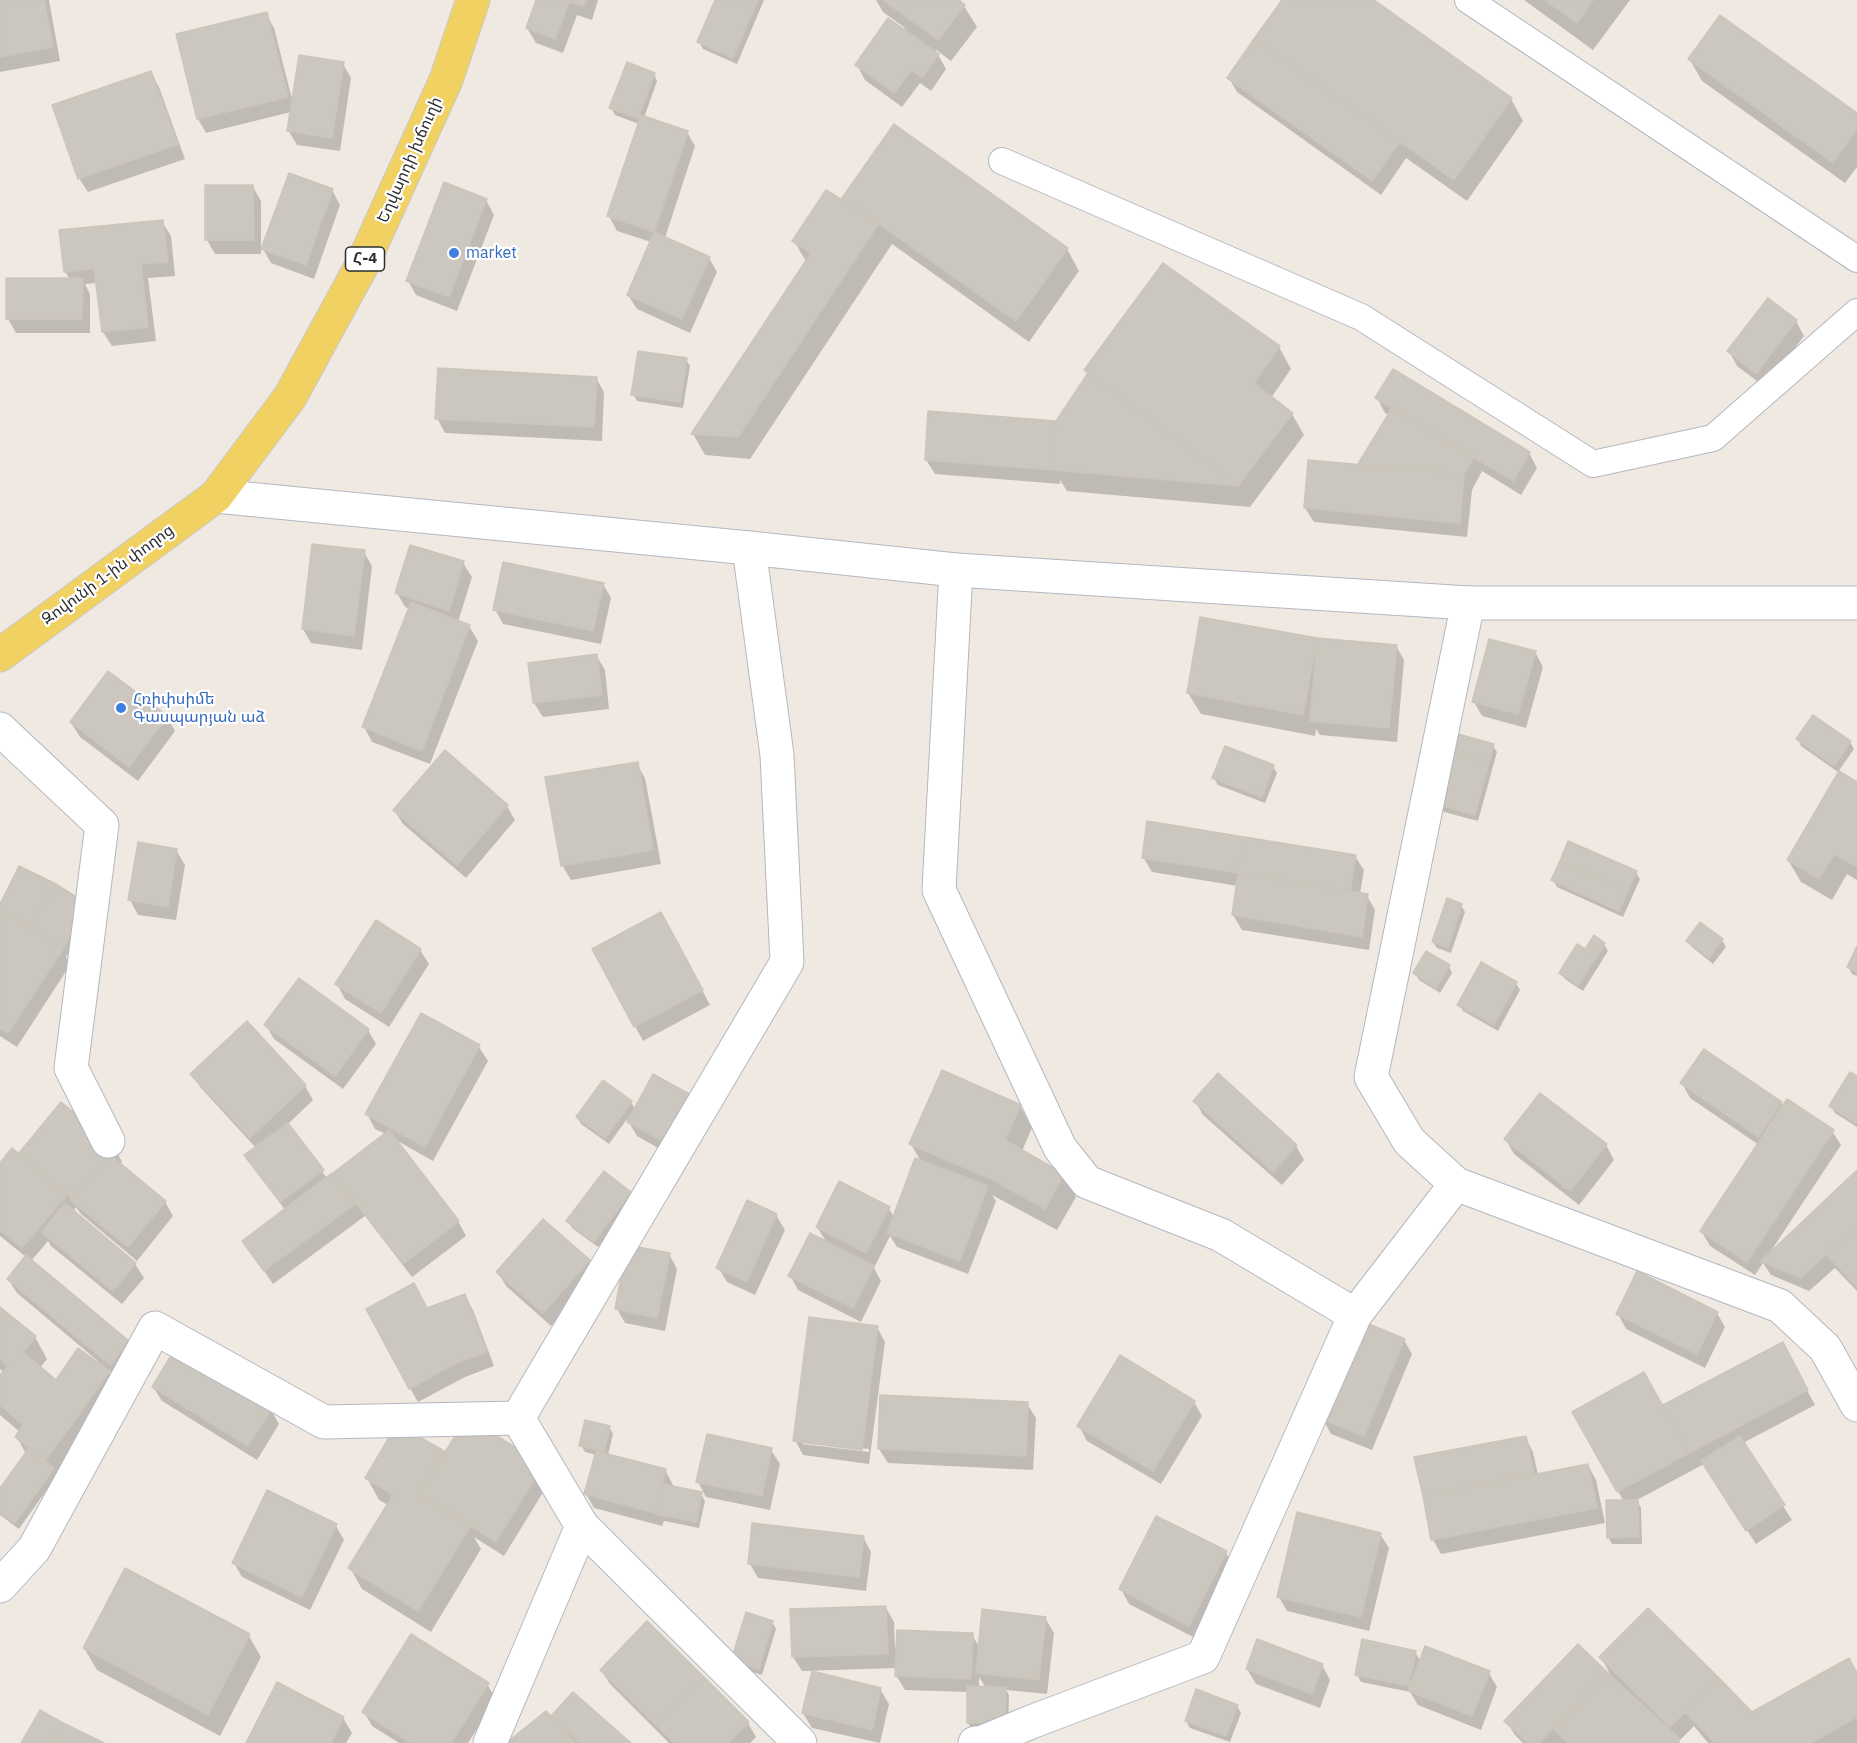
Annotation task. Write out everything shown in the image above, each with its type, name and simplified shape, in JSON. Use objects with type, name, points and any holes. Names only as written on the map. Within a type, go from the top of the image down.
[{"type":"main road","name":"Եղվարդի խճուղի","points":[[216,496],[290,397],[362,265],[446,80],[473,0]]},
{"type":"main road","name":"Զովունի 1-ին փողոց","points":[[0,655],[216,496]]},
{"type":"street","points":[[216,496],[956,570],[1468,603],[1857,603]]},
{"type":"street","points":[[518,1418],[787,962],[777,755],[749,548]]},
{"type":"street","points":[[956,570],[939,890],[1060,1148],[1087,1182],[1221,1235],[1355,1315]]},
{"type":"street","points":[[1468,603],[1371,1077],[1409,1141],[1456,1184],[1780,1306],[1825,1348],[1857,1405]]},
{"type":"street","points":[[0,729],[102,825],[70,1068],[108,1140]]},
{"type":"street","points":[[975,1743],[1035,1732],[1203,1657],[1355,1315],[1456,1184]]},
{"type":"street","points":[[0,1586],[34,1549],[155,1328],[324,1422],[518,1418]]},
{"type":"street","points":[[518,1418],[582,1526],[800,1743]]},
{"type":"street","points":[[490,1743],[582,1526]]},
{"type":"lane","points":[[1468,0],[1857,259]]},
{"type":"lane","points":[[1002,161],[1361,317],[1593,464],[1713,438],[1857,312]]},
{"type":"building","points":[[0,0],[44,0],[53,47],[0,57]]},
{"type":"building","points":[[536,0],[586,0],[584,6],[569,2],[555,39],[526,28]]},
{"type":"building","points":[[715,0],[758,0],[733,58],[697,42]]},
{"type":"building","points":[[883,0],[959,0],[965,5],[938,40]]},
{"type":"building","points":[[1282,0],[1374,0],[1512,98],[1454,180],[1254,39]]},
{"type":"building","points":[[1545,0],[1593,0],[1577,23]]},
{"type":"building","points":[[267,12],[288,97],[197,119],[176,34]]},
{"type":"building","points":[[1720,15],[1857,113],[1857,129],[1833,163],[1688,59]]},
{"type":"building","points":[[888,18],[939,54],[922,78],[911,70],[894,93],[855,65]]},
{"type":"building","points":[[1254,39],[1400,142],[1372,181],[1227,78]]},
{"type":"building","points":[[299,55],[344,62],[332,138],[287,131]]},
{"type":"building","points":[[627,62],[655,73],[638,118],[609,108]]},
{"type":"building","points":[[151,71],[178,144],[78,179],[52,105]]},
{"type":"building","points":[[641,115],[688,131],[654,232],[607,216]]},
{"type":"building","points":[[894,124],[1068,248],[1016,321],[842,198]]},
{"type":"building","points":[[289,173],[333,189],[306,265],[261,249]]},
{"type":"building","points":[[444,182],[487,199],[449,297],[406,281]]},
{"type":"building","points":[[205,185],[253,185],[254,240],[205,240]]},
{"type":"building","points":[[826,190],[879,223],[738,437],[691,434],[811,253],[792,241]]},
{"type":"building","points":[[163,220],[168,262],[141,264],[148,327],[102,332],[94,269],[64,272],[59,230]]},
{"type":"building","points":[[654,232],[710,257],[682,319],[627,295]]},
{"type":"building","points":[[1163,263],[1280,346],[1254,383],[1293,413],[1238,486],[1084,370]]},
{"type":"building","points":[[6,278],[83,278],[82,319],[6,319]]},
{"type":"building","points":[[1768,298],[1797,320],[1756,374],[1727,351]]},
{"type":"building","points":[[638,351],[687,358],[680,402],[631,395]]},
{"type":"building","points":[[438,368],[597,377],[594,427],[435,419]]},
{"type":"building","points":[[1393,369],[1530,452],[1513,481],[1375,398]]},
{"type":"building","points":[[1088,373],[1238,486],[1053,470],[1056,421]]},
{"type":"building","points":[[1392,408],[1474,457],[1464,474],[1358,464]]},
{"type":"building","points":[[928,411],[1056,421],[1053,470],[925,460]]},
{"type":"building","points":[[1308,460],[1464,474],[1460,523],[1304,508]]},
{"type":"building","points":[[312,544],[365,550],[354,636],[302,629]]},
{"type":"building","points":[[410,545],[464,561],[449,611],[395,593]]},
{"type":"building","points":[[503,562],[604,583],[593,631],[493,610]]},
{"type":"building","points":[[411,602],[470,625],[422,751],[362,727]]},
{"type":"building","points":[[1200,617],[1317,638],[1303,715],[1187,693]]},
{"type":"building","points":[[1317,638],[1397,645],[1389,728],[1310,721]]},
{"type":"building","points":[[1489,639],[1536,651],[1518,714],[1472,702]]},
{"type":"building","points":[[597,654],[602,695],[533,703],[528,663]]},
{"type":"building","points":[[108,671],[168,716],[129,767],[70,722]]},
{"type":"building","points":[[1813,715],[1851,741],[1834,766],[1796,739]]},
{"type":"building","points":[[1458,734],[1494,744],[1489,762],[1453,753]]},
{"type":"building","points":[[1225,746],[1274,765],[1262,797],[1212,778]]},
{"type":"building","points":[[445,750],[508,805],[457,865],[393,810]]},
{"type":"building","points":[[1453,753],[1489,762],[1475,815],[1439,805]]},
{"type":"building","points":[[638,762],[653,850],[561,866],[545,777]]},
{"type":"building","points":[[1839,771],[1857,782],[1857,867],[1834,854],[1819,879],[1787,860]]},
{"type":"building","points":[[1147,821],[1244,837],[1238,873],[1142,858]]},
{"type":"building","points":[[1244,837],[1356,855],[1350,891],[1238,873]]},
{"type":"building","points":[[1568,841],[1637,871],[1628,891],[1560,861]]},
{"type":"building","points":[[138,842],[177,849],[168,907],[128,900]]},
{"type":"building","points":[[1560,861],[1628,891],[1619,911],[1551,880]]},
{"type":"building","points":[[19,866],[56,884],[29,927],[0,908]]},
{"type":"building","points":[[1238,873],[1368,894],[1362,937],[1232,915]]},
{"type":"building","points":[[56,884],[90,906],[63,949],[29,927]]},
{"type":"building","points":[[1447,898],[1462,904],[1448,947],[1432,942]]},
{"type":"building","points":[[0,908],[63,949],[8,1033],[0,1028]]},
{"type":"building","points":[[661,912],[703,990],[634,1027],[592,949]]},
{"type":"building","points":[[376,920],[421,949],[381,1013],[335,984]]},
{"type":"building","points":[[1700,922],[1723,939],[1709,958],[1686,941]]},
{"type":"building","points":[[1594,935],[1605,943],[1597,956],[1586,948]]},
{"type":"building","points":[[1577,944],[1597,956],[1578,985],[1559,973]]},
{"type":"building","points":[[1857,946],[1857,972],[1847,967]]},
{"type":"building","points":[[1426,951],[1450,965],[1436,988],[1413,973]]},
{"type":"building","points":[[1481,962],[1517,982],[1494,1025],[1457,1005]]},
{"type":"building","points":[[299,978],[369,1029],[335,1076],[264,1025]]},
{"type":"building","points":[[421,1013],[480,1045],[425,1147],[365,1114]]},
{"type":"building","points":[[247,1021],[306,1085],[250,1138],[190,1074]]},
{"type":"building","points":[[1704,1049],[1782,1102],[1758,1137],[1680,1083]]},
{"type":"building","points":[[942,1070],[1021,1105],[1005,1140],[1064,1174],[1045,1209],[989,1178],[909,1144]]},
{"type":"building","points":[[1850,1072],[1857,1076],[1857,1123],[1829,1106]]},
{"type":"building","points":[[1218,1073],[1297,1145],[1273,1172],[1193,1101]]},
{"type":"building","points":[[653,1074],[691,1095],[664,1142],[627,1122]]},
{"type":"building","points":[[603,1080],[632,1101],[605,1138],[576,1117]]},
{"type":"building","points":[[1540,1093],[1607,1144],[1570,1191],[1504,1139]]},
{"type":"building","points":[[1787,1099],[1834,1130],[1747,1262],[1700,1231]]},
{"type":"building","points":[[61,1102],[115,1146],[72,1198],[19,1153]]},
{"type":"building","points":[[288,1123],[324,1170],[280,1202],[244,1155]]},
{"type":"building","points":[[389,1130],[459,1221],[403,1264],[333,1173]]},
{"type":"building","points":[[12,1148],[67,1195],[22,1248],[0,1230],[0,1163]]},
{"type":"building","points":[[109,1154],[166,1201],[128,1247],[70,1200]]},
{"type":"building","points":[[915,1158],[988,1186],[960,1261],[887,1233]]},
{"type":"building","points":[[1857,1170],[1857,1225],[1801,1278],[1761,1261]]},
{"type":"building","points":[[604,1171],[631,1192],[594,1242],[566,1221]]},
{"type":"building","points":[[332,1173],[355,1204],[264,1271],[242,1241]]},
{"type":"building","points":[[839,1181],[890,1207],[866,1253],[816,1227]]},
{"type":"building","points":[[747,1200],[777,1214],[747,1282],[716,1268]]},
{"type":"building","points":[[65,1203],[136,1263],[113,1291],[41,1232]]},
{"type":"building","points":[[543,1219],[590,1260],[543,1313],[496,1272]]},
{"type":"building","points":[[1857,1225],[1857,1287],[1826,1254]]},
{"type":"building","points":[[810,1233],[874,1266],[853,1308],[788,1276]]},
{"type":"building","points":[[627,1245],[670,1253],[657,1318],[615,1309]]},
{"type":"building","points":[[26,1255],[129,1341],[110,1365],[7,1279]]},
{"type":"building","points":[[1637,1271],[1718,1312],[1697,1354],[1616,1314]]},
{"type":"building","points":[[414,1283],[427,1308],[465,1294],[487,1352],[456,1363],[409,1389],[366,1309]]},
{"type":"building","points":[[0,1307],[36,1336],[23,1352],[56,1380],[78,1348],[110,1371],[46,1460],[15,1437],[23,1425],[0,1405],[0,1375],[8,1366],[0,1359]]},
{"type":"building","points":[[809,1317],[878,1326],[862,1450],[793,1441]]},
{"type":"building","points":[[1362,1321],[1405,1339],[1364,1436],[1321,1419]]},
{"type":"building","points":[[1783,1342],[1808,1390],[1689,1453],[1663,1405]]},
{"type":"building","points":[[175,1349],[272,1408],[248,1446],[152,1387]]},
{"type":"building","points":[[1120,1355],[1195,1401],[1153,1471],[1077,1426]]},
{"type":"building","points":[[1644,1372],[1689,1453],[1617,1492],[1572,1412]]},
{"type":"building","points":[[880,1395],[1028,1402],[1026,1456],[878,1449]]},
{"type":"building","points":[[467,1417],[543,1465],[496,1542],[419,1494]]},
{"type":"building","points":[[585,1420],[610,1426],[604,1451],[579,1446]]},
{"type":"building","points":[[397,1424],[444,1451],[418,1494],[470,1527],[418,1611],[348,1568],[393,1495],[365,1478]]},
{"type":"building","points":[[707,1434],[772,1448],[762,1496],[696,1482]]},
{"type":"building","points":[[1526,1436],[1534,1474],[1423,1496],[1414,1457]]},
{"type":"building","points":[[1740,1436],[1785,1505],[1746,1531],[1701,1461]]},
{"type":"building","points":[[29,1448],[54,1468],[15,1523],[0,1513],[0,1488]]},
{"type":"building","points":[[596,1451],[666,1469],[655,1513],[584,1494]]},
{"type":"building","points":[[1588,1464],[1597,1508],[1431,1540],[1423,1496]]},
{"type":"building","points":[[662,1484],[702,1492],[696,1522],[656,1514]]},
{"type":"building","points":[[267,1490],[337,1524],[302,1597],[232,1563]]},
{"type":"building","points":[[1606,1500],[1638,1500],[1639,1537],[1607,1538]]},
{"type":"building","points":[[1297,1512],[1381,1533],[1361,1617],[1277,1597]]},
{"type":"building","points":[[1156,1516],[1227,1551],[1189,1626],[1119,1589]]},
{"type":"building","points":[[752,1523],[864,1536],[859,1577],[748,1564]]},
{"type":"building","points":[[125,1568],[250,1634],[208,1715],[83,1648]]},
{"type":"building","points":[[886,1606],[888,1654],[792,1657],[790,1609]]},
{"type":"building","points":[[1648,1608],[1719,1678],[1670,1727],[1599,1657]]},
{"type":"building","points":[[982,1609],[1046,1617],[1039,1680],[976,1673]]},
{"type":"building","points":[[746,1612],[773,1621],[759,1669],[731,1661]]},
{"type":"building","points":[[647,1621],[704,1677],[656,1725],[600,1670]]},
{"type":"building","points":[[897,1630],[973,1633],[971,1679],[895,1676]]},
{"type":"building","points":[[411,1634],[489,1683],[451,1743],[411,1743],[362,1712]]},
{"type":"building","points":[[1257,1639],[1323,1664],[1312,1694],[1246,1669]]},
{"type":"building","points":[[1362,1639],[1416,1651],[1409,1686],[1355,1675]]},
{"type":"building","points":[[1578,1644],[1607,1672],[1539,1743],[1528,1743],[1504,1721]]},
{"type":"building","points":[[1425,1646],[1490,1671],[1472,1716],[1408,1691]]},
{"type":"building","points":[[1849,1658],[1857,1673],[1857,1717],[1811,1743],[1715,1743],[1685,1712],[1719,1678],[1752,1712]]},
{"type":"building","points":[[812,1671],[881,1688],[872,1730],[802,1713]]},
{"type":"building","points":[[1607,1672],[1680,1739],[1677,1743],[1568,1743],[1554,1730]]},
{"type":"building","points":[[704,1677],[749,1722],[728,1743],[674,1743],[656,1725]]},
{"type":"building","points":[[277,1682],[344,1717],[331,1743],[246,1743]]},
{"type":"building","points":[[967,1686],[1006,1687],[1005,1723],[967,1723]]},
{"type":"building","points":[[1196,1689],[1238,1705],[1226,1736],[1185,1721]]},
{"type":"building","points":[[573,1692],[631,1743],[580,1743],[551,1716]]},
{"type":"building","points":[[40,1710],[63,1723],[52,1743],[21,1743]]},
{"type":"building","points":[[546,1711],[576,1743],[506,1743]]},
{"type":"building","points":[[63,1723],[104,1743],[53,1743]]},
{"type":"place","name":"market","points":[[454,253]]},
{"type":"place","name":"Հռիփսիմե Գասպարյան աձ","points":[[121,708]]}]
